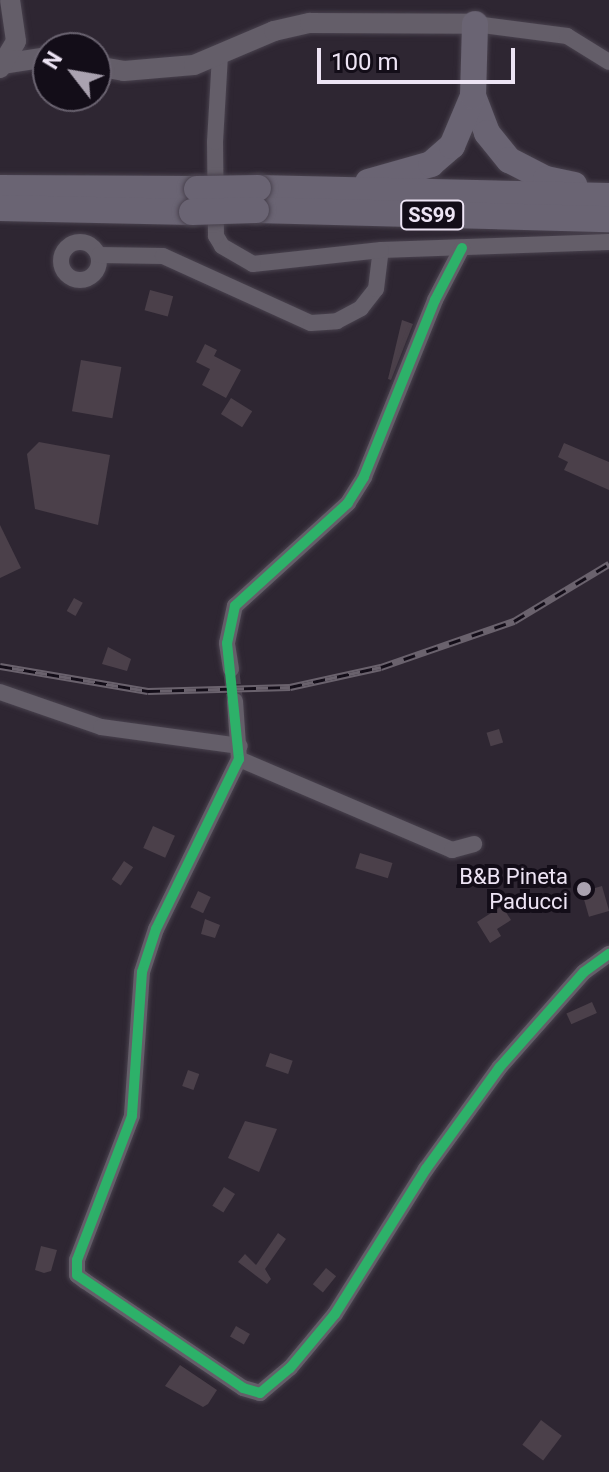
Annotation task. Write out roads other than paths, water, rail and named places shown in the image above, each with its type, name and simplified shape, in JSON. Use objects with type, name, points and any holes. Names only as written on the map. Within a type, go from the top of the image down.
[{"type":"highway","points":[[300,191],[385,179],[431,164],[464,127],[473,96],[475,24]]},
{"type":"highway","points":[[473,96],[487,133],[509,160],[546,179],[609,195]]},
{"type":"highway","name":"SS99","points":[[0,188],[194,200]]},
{"type":"highway","name":"SS99","points":[[257,199],[300,191],[609,195]]},
{"type":"highway","name":"SS99","points":[[0,208],[257,199],[609,219]]},
{"type":"street","points":[[0,29],[8,0]]},
{"type":"street","points":[[1,61],[16,41],[8,0]]},
{"type":"street","points":[[112,67],[167,70],[220,56],[274,31],[310,23],[475,24],[567,36],[609,62]]},
{"type":"street","points":[[220,56],[215,142],[216,236],[222,246],[253,264],[381,250],[609,242]]},
{"type":"street","points":[[1,61],[32,58]]},
{"type":"street","points":[[231,669],[227,643],[235,606],[348,503],[364,477],[435,300],[462,248]]},
{"type":"street","points":[[99,255],[163,256],[311,323],[337,321],[361,308],[376,289],[381,250]]},
{"type":"street","points":[[0,692],[101,727],[239,752],[452,850],[474,844]]},
{"type":"street","points":[[235,701],[239,752],[151,943],[138,1008],[140,1058],[132,1116],[77,1260],[77,1275],[85,1281],[251,1392],[260,1393],[290,1368],[335,1314],[426,1169],[499,1068],[584,972],[609,954]]},
{"type":"tunnel","points":[[231,669],[235,701]]},
{"type":"railway","points":[[0,666],[148,691],[290,687],[381,667],[514,621],[609,564]]},
{"type":"place","name":"B&B Pineta Paducci","points":[[584,889]]}]
